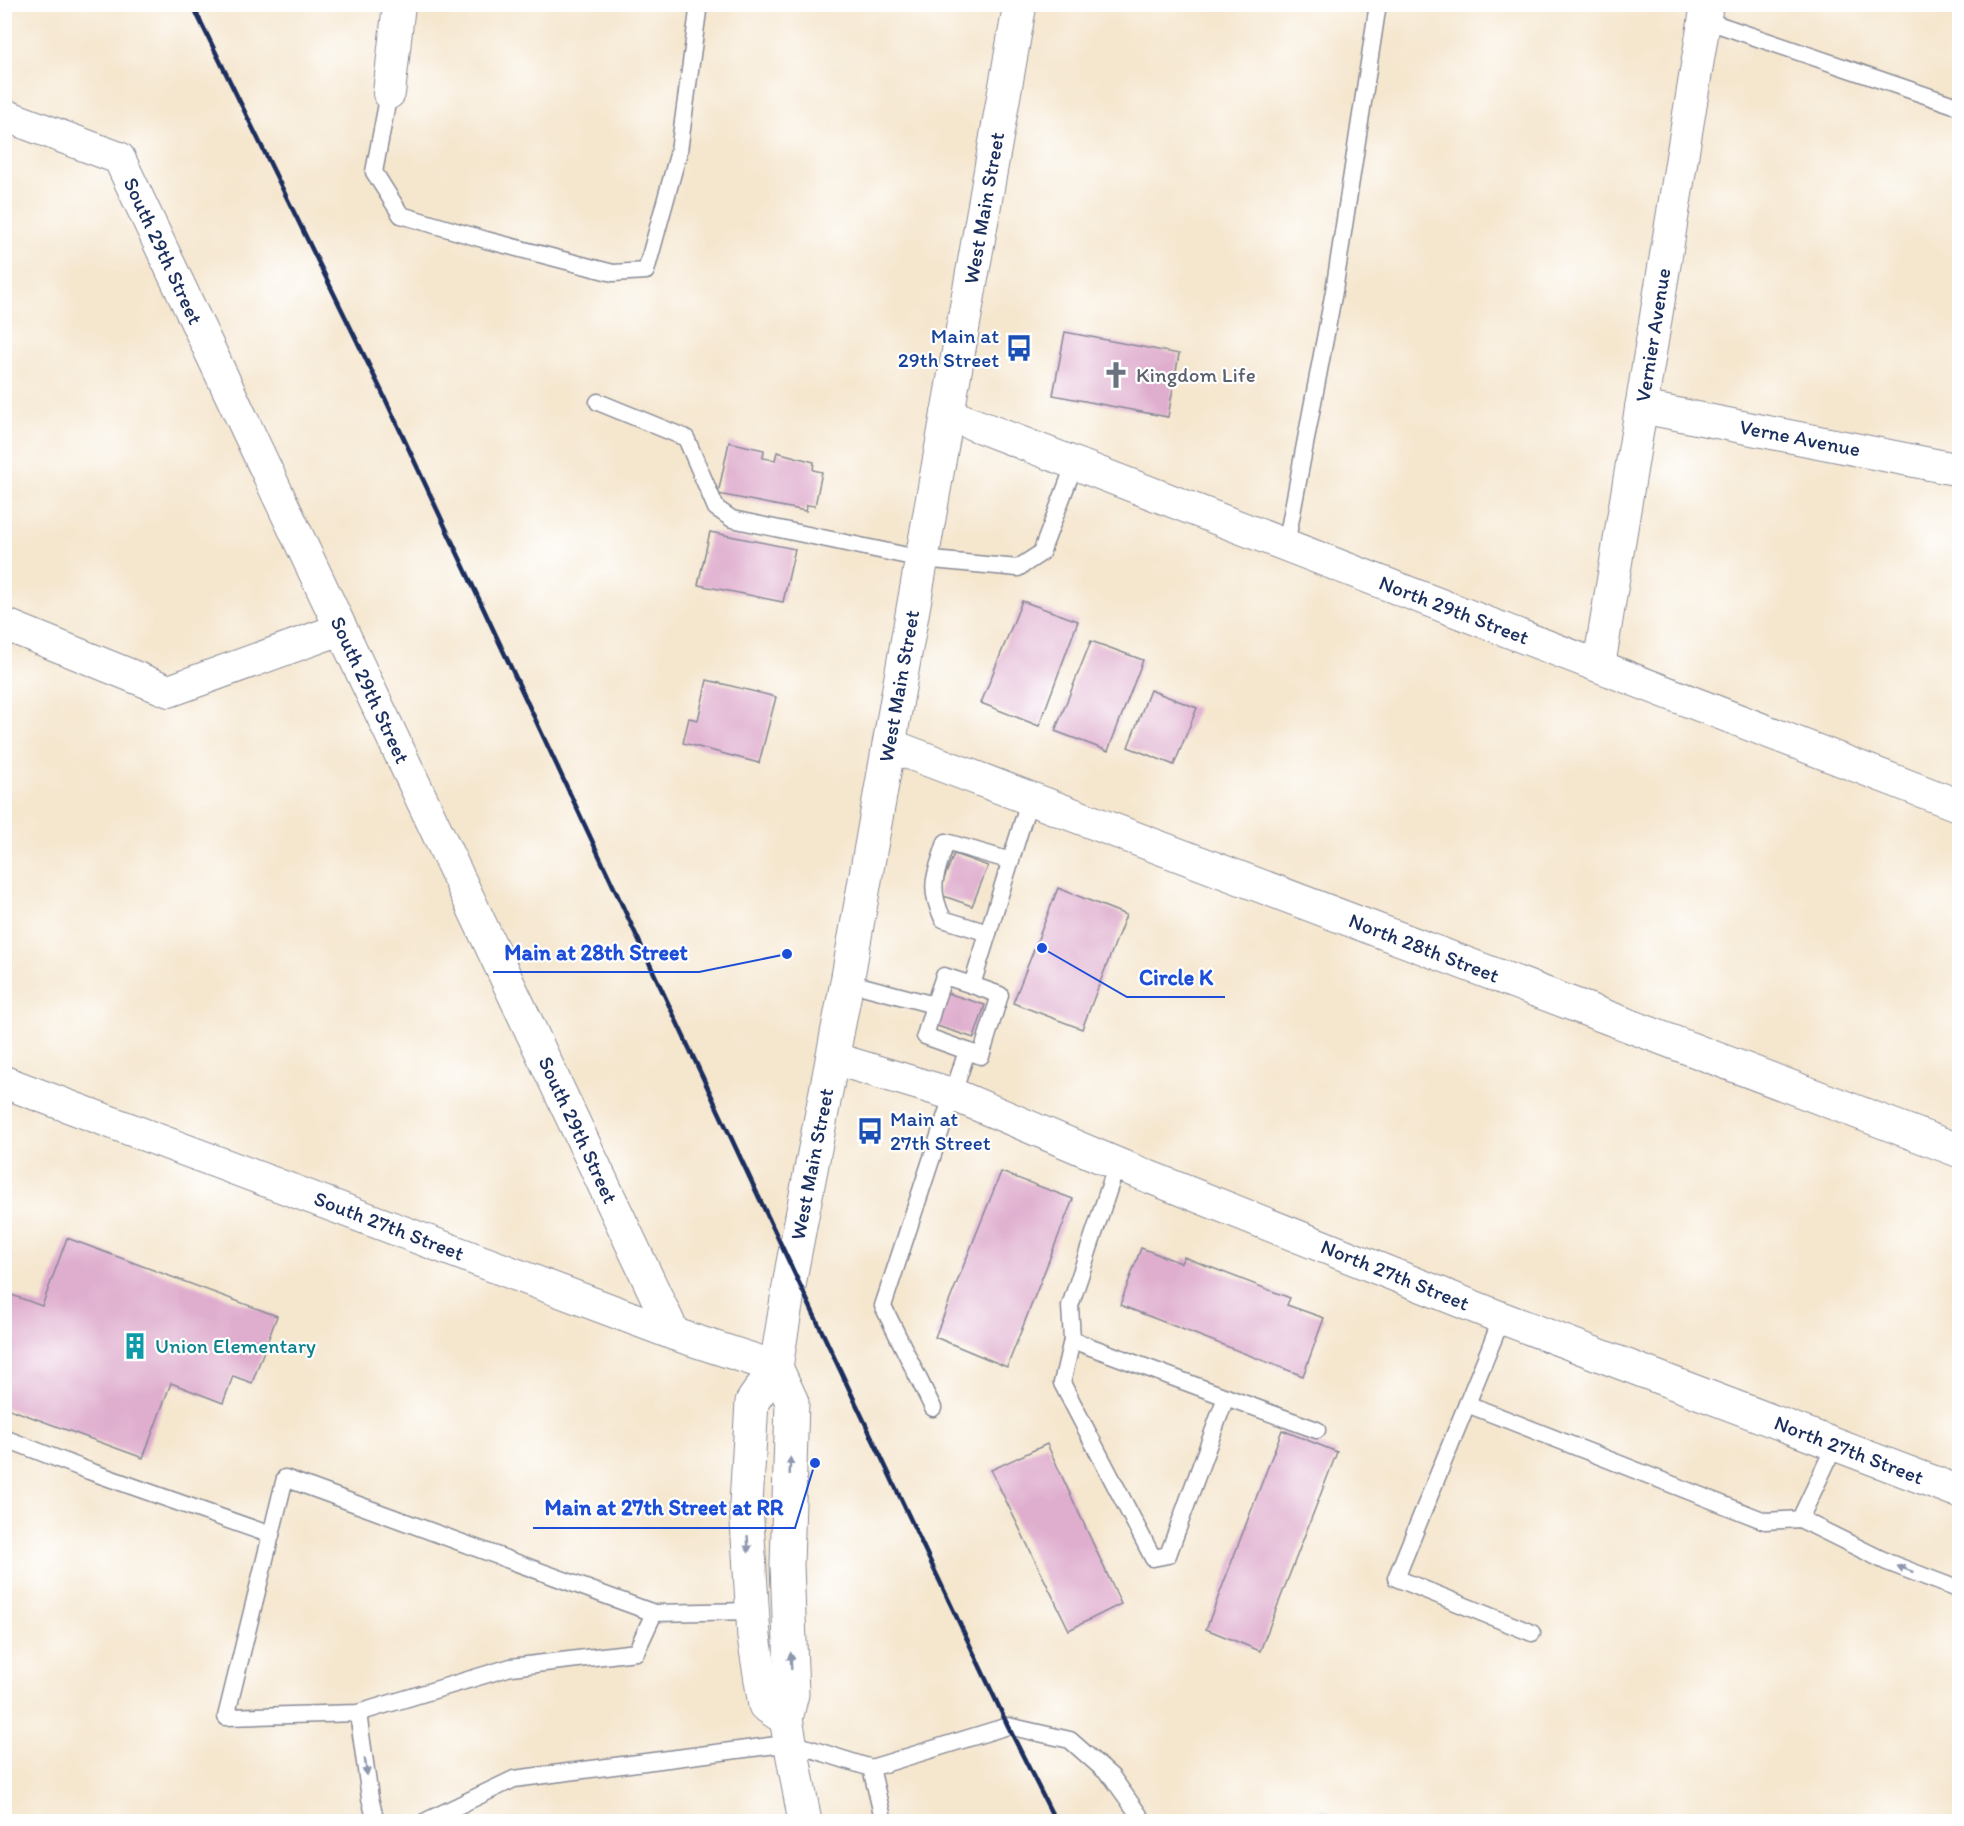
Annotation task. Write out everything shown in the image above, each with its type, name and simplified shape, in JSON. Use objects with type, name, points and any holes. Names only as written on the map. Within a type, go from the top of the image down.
[{"type":"main road","name":"West Main Street","points":[[776,1367],[792,1268],[847,982],[1020,4]]},
{"type":"main road","name":"North 28th Street","points":[[889,745],[1959,1151]]},
{"type":"main road","points":[[776,1367],[752,1402],[746,1504],[752,1611],[765,1705],[789,1731]]},
{"type":"main road","points":[[776,1367],[792,1402],[787,1565],[792,1694],[789,1731],[806,1821]]},
{"type":"street","points":[[389,93],[399,4]]},
{"type":"street","name":"Vernier Avenue","points":[[1599,666],[1706,12]]},
{"type":"street","name":"South 29th Street","points":[[4,115],[119,158],[674,1334]]},
{"type":"street","name":"Verne Avenue","points":[[1641,407],[1959,470]]},
{"type":"street","name":"North 29th Street","points":[[947,414],[1959,806]]},
{"type":"street","points":[[4,624],[169,691],[341,629]]},
{"type":"street","name":"North 27th Street","points":[[832,1058],[951,1094],[1117,1164],[1502,1318],[1959,1492]]},
{"type":"street","name":"South 27th Street","points":[[4,1082],[674,1334],[776,1367]]},
{"type":"lane","points":[[389,93],[374,172],[401,215],[613,273],[646,271],[679,152],[699,4]]},
{"type":"lane","points":[[1286,545],[1334,291],[1378,4]]},
{"type":"lane","points":[[1706,12],[1959,107]]},
{"type":"lane","points":[[598,402],[686,438],[716,508],[732,519],[922,559],[1018,568],[1041,553],[1075,463]]},
{"type":"lane","points":[[972,985],[1030,798]]},
{"type":"lane","points":[[988,933],[943,919],[937,905],[933,884],[946,842],[1011,861]]},
{"type":"lane","points":[[944,976],[972,985],[1000,995],[981,1056],[925,1036],[944,976]]},
{"type":"lane","points":[[847,982],[934,1005]]},
{"type":"lane","points":[[933,1408],[883,1306],[967,1051]]},
{"type":"lane","points":[[1117,1164],[1070,1305],[1072,1340],[1062,1383],[1153,1558],[1168,1555],[1226,1397]]},
{"type":"lane","points":[[1502,1318],[1396,1578],[1532,1633]]},
{"type":"lane","points":[[1072,1340],[1317,1430]]},
{"type":"lane","points":[[1467,1404],[1765,1521],[1800,1519],[1887,1562],[1959,1590]]},
{"type":"lane","points":[[4,1438],[89,1471],[271,1535]]},
{"type":"lane","points":[[1800,1519],[1835,1445]]},
{"type":"lane","points":[[654,1613],[636,1652],[512,1667],[358,1713],[226,1717],[285,1479],[654,1613],[752,1611]]},
{"type":"lane","points":[[358,1713],[370,1798],[376,1821]]},
{"type":"lane","points":[[424,1821],[514,1779],[789,1731],[871,1768],[1008,1726],[1070,1740],[1112,1777],[1144,1821]]},
{"type":"lane","points":[[871,1768],[884,1821]]},
{"type":"building","name":"Kingdom Life","points":[[1065,332],[1179,354],[1168,417],[1053,395]]},
{"type":"building","points":[[729,442],[764,450],[763,458],[775,460],[777,452],[814,462],[813,470],[822,472],[815,506],[807,505],[806,511],[718,494]]},
{"type":"building","points":[[710,532],[795,549],[783,602],[698,585]]},
{"type":"building","points":[[1022,601],[1078,621],[1039,726],[981,703]]},
{"type":"building","points":[[1091,641],[1143,660],[1108,751],[1055,731]]},
{"type":"building","points":[[707,680],[776,697],[759,763],[683,743],[689,718],[698,720]]},
{"type":"building","points":[[1150,690],[1197,708],[1174,765],[1128,747]]},
{"type":"building","points":[[954,854],[988,866],[972,906],[938,894]]},
{"type":"building","points":[[1058,888],[1126,915],[1082,1029],[1013,1003]]},
{"type":"building","points":[[944,992],[985,1005],[974,1038],[934,1025]]},
{"type":"building","points":[[1001,1172],[1073,1199],[1007,1367],[935,1337]]},
{"type":"building","name":"Union Elementary","points":[[67,1238],[277,1316],[252,1383],[233,1376],[223,1403],[171,1383],[143,1458],[4,1407],[4,1292],[42,1306]]},
{"type":"building","points":[[1141,1248],[1181,1263],[1184,1257],[1290,1298],[1287,1305],[1324,1318],[1303,1376],[1120,1305]]},
{"type":"building","points":[[1282,1430],[1337,1452],[1260,1651],[1206,1629]]},
{"type":"building","points":[[1047,1444],[1121,1604],[1069,1630],[991,1470]]},
{"type":"waterway","points":[[1322,1816],[1331,1822]]},
{"type":"railway","points":[[192,4],[383,394],[792,1268],[1008,1726],[1056,1822]]},
{"type":"place","name":"Main at 29th Street","points":[[1019,348]]},
{"type":"place","name":"Kingdom Life","points":[[1116,375]]},
{"type":"place","name":"Circle K","points":[[1042,948]]},
{"type":"place","name":"Main at 28th Street","points":[[787,954]]},
{"type":"place","name":"Main at 27th Street","points":[[870,1131]]},
{"type":"place","name":"Union Elementary","points":[[135,1346]]},
{"type":"place","name":"Main at 27th Street at RR","points":[[815,1463]]}]
